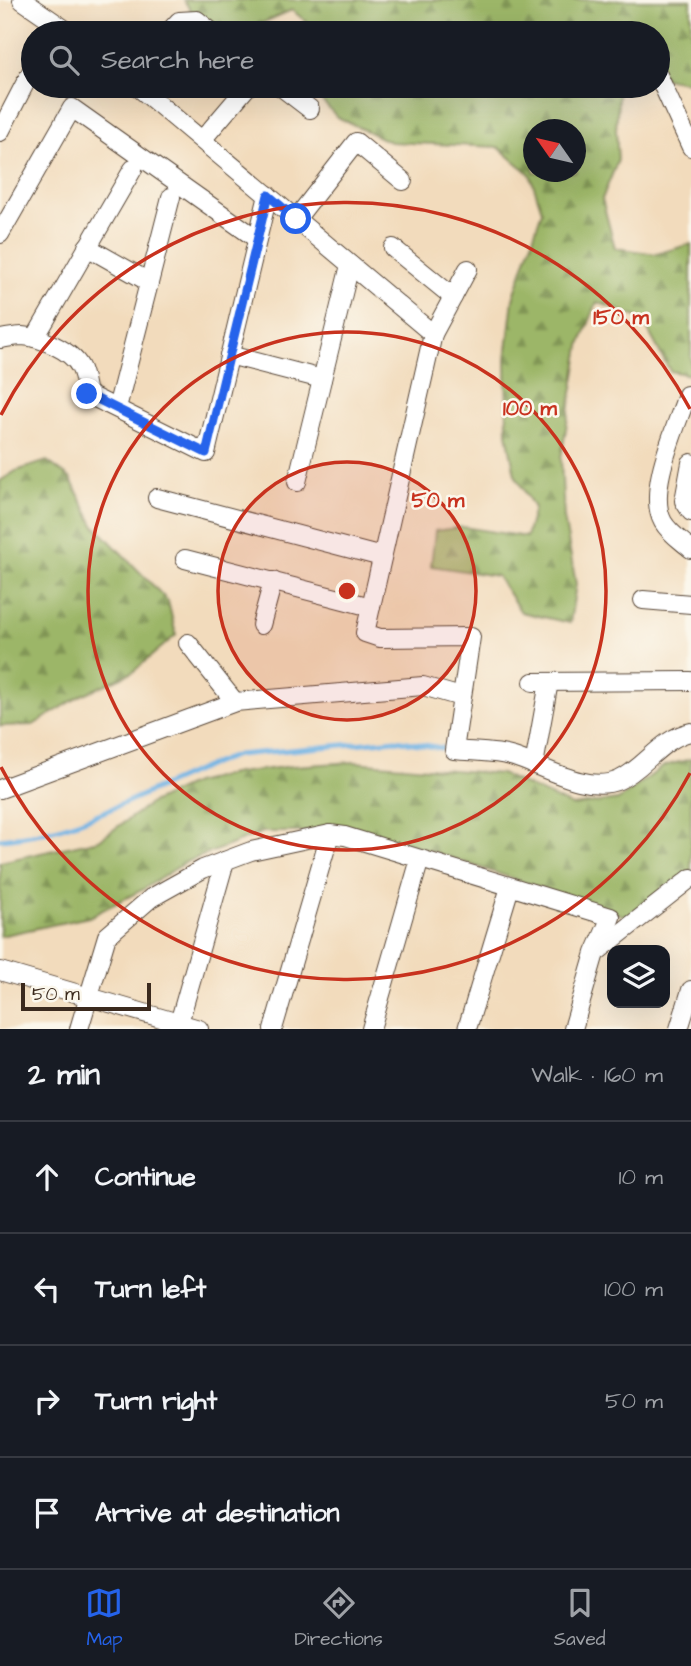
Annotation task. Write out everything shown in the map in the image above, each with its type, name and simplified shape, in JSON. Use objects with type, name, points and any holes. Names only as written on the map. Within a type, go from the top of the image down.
[{"type":"street","points":[[22,0],[48,21]]},
{"type":"street","points":[[179,21],[198,21]]},
{"type":"street","points":[[0,132],[21,91]]},
{"type":"street","points":[[151,98],[433,334]]},
{"type":"street","points":[[202,140],[238,98]]},
{"type":"street","points":[[296,98],[310,109]]},
{"type":"street","points":[[668,98],[691,148]]},
{"type":"street","points":[[0,234],[72,108],[257,239]]},
{"type":"street","points":[[296,219],[356,142],[403,181]]},
{"type":"street","points":[[35,338],[133,169]]},
{"type":"street","points":[[0,339],[19,336],[35,338],[73,357],[81,367],[87,394],[206,453],[268,195]]},
{"type":"street","points":[[117,408],[171,197]]},
{"type":"street","points":[[87,247],[149,282]]},
{"type":"street","points":[[393,248],[453,297]]},
{"type":"street","points":[[297,482],[350,265]]},
{"type":"street","points":[[468,269],[433,334],[365,633],[380,638],[471,637],[454,750],[513,756],[554,774],[600,783],[618,780],[672,739],[691,732]]},
{"type":"street","points":[[229,355],[322,379]]},
{"type":"street","points":[[691,395],[687,395],[658,482],[657,502],[662,521],[668,530],[691,549]]},
{"type":"street","points":[[691,463],[684,501],[691,512]]},
{"type":"street","points":[[157,498],[382,556]]},
{"type":"street","points":[[185,559],[371,607]]},
{"type":"street","points":[[261,625],[273,581]]},
{"type":"street","points":[[643,600],[691,604]]},
{"type":"street","points":[[188,643],[235,702]]},
{"type":"street","points":[[534,765],[541,682],[691,681]]},
{"type":"street","points":[[0,789],[235,702],[422,686],[461,697]]},
{"type":"street","points":[[273,1029],[330,834]]},
{"type":"street","points":[[79,1029],[107,936],[151,898],[203,869],[225,861],[264,848],[330,834],[345,836],[611,917],[596,953],[573,1029]]},
{"type":"street","points":[[370,1029],[420,859]]},
{"type":"street","points":[[180,1023],[225,861]]},
{"type":"street","points":[[596,953],[691,878]]},
{"type":"street","points":[[467,1029],[510,887]]},
{"type":"street","points":[[0,971],[199,1029]]},
{"type":"street","points":[[680,1029],[691,990]]},
{"type":"green space","points":[[184,0],[691,0],[691,83],[670,79],[670,21],[305,21],[292,10],[267,21],[204,21],[195,18]]},
{"type":"green space","points":[[319,98],[618,98],[618,160],[602,199],[615,248],[656,254],[691,244],[691,375],[670,371],[642,319],[597,302],[580,346],[561,458],[564,518],[576,584],[570,623],[521,612],[497,576],[431,566],[435,531],[463,527],[526,537],[534,508],[515,475],[507,433],[506,359],[513,299],[542,211],[533,182],[586,182],[586,119],[523,119],[523,168],[498,147],[390,142],[337,117]]},
{"type":"green space","points":[[47,461],[70,478],[94,525],[168,601],[176,635],[133,672],[82,695],[33,725],[0,726],[0,481],[16,471]]},
{"type":"green space","points":[[691,759],[691,875],[634,919],[407,843],[348,832],[263,832],[186,862],[142,890],[89,917],[0,936],[0,862],[99,840],[151,803],[194,783],[237,773],[354,762],[501,774],[572,806],[618,800],[664,766]]},
{"type":"waterway","points":[[0,839],[31,835],[92,817],[237,755],[396,740],[441,748]]},
{"type":"route","points":[[87,394],[206,453],[268,195],[296,219]]}]
